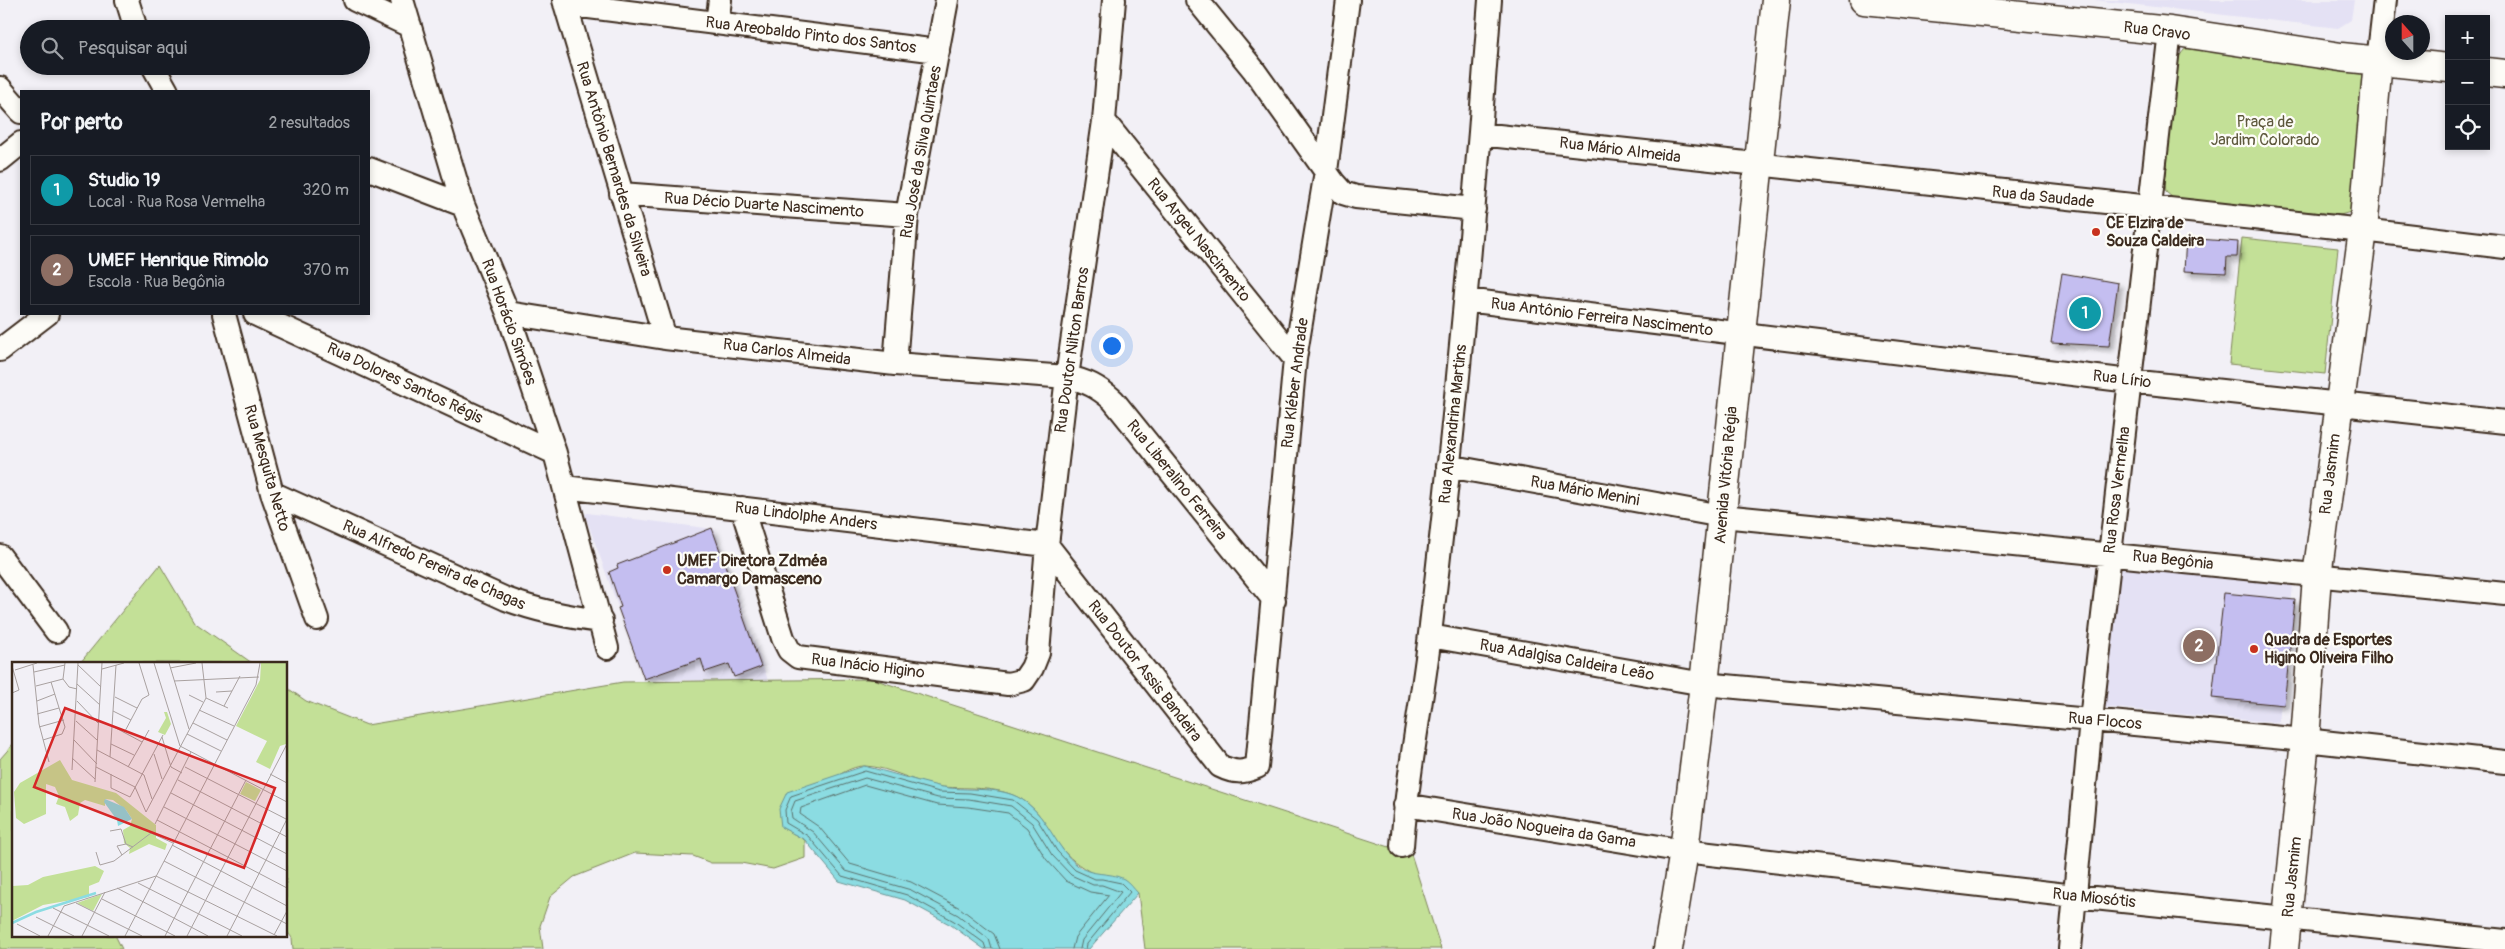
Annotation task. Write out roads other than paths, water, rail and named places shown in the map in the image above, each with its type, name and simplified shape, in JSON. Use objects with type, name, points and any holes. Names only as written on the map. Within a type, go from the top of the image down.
[{"type":"street","points":[[127,0],[133,20]]},
{"type":"street","points":[[355,0],[410,26]]},
{"type":"street","name":"Rua Horácio Simões","points":[[402,0],[463,206],[508,313],[555,453],[602,621],[607,648]]},
{"type":"street","points":[[717,23],[720,0]]},
{"type":"street","name":"Rua José da Silva Quintaes","points":[[894,364],[907,215],[947,0]]},
{"type":"street","name":"Rua Doutor Nilton Barros","points":[[1008,684],[1024,680],[1032,668],[1038,653],[1047,545],[1067,378],[1104,121],[1114,0]]},
{"type":"street","points":[[1197,0],[1253,69],[1343,192],[1356,197],[1474,209]]},
{"type":"street","name":"Rua Kléber Andrade","points":[[1257,767],[1295,359],[1326,171],[1348,0]]},
{"type":"street","name":"Rua Alexandrina Martins","points":[[1402,846],[1405,805],[1430,636],[1466,300],[1490,0]]},
{"type":"street","name":"Avenida Vitória Régia","points":[[1668,949],[1684,851],[1704,684],[1739,333],[1760,166],[1776,0]]},
{"type":"street","name":"Rua Cravo","points":[[1864,0],[2170,31],[2378,61],[2445,68]]},
{"type":"street","name":"Rua Jasmim","points":[[2284,949],[2305,740],[2317,576],[2338,403],[2363,230],[2385,0]]},
{"type":"street","name":"Rua Areobaldo Pinto dos Santos","points":[[564,2],[938,51]]},
{"type":"street","name":"Rua Antônio Bernardes da Silveira","points":[[564,2],[665,338]]},
{"type":"street","name":"Rua Rosa Vermelha","points":[[2070,949],[2091,720],[2170,31]]},
{"type":"street","points":[[2490,72],[2505,74]]},
{"type":"street","points":[[157,75],[166,90]]},
{"type":"street","points":[[0,88],[20,111]]},
{"type":"street","name":"Rua Argeu Nascimento","points":[[1104,121],[1295,359]]},
{"type":"street","name":"Rua Mário Almeida","points":[[1480,134],[1760,166]]},
{"type":"street","points":[[0,160],[20,144]]},
{"type":"street","name":"Rua da Saudade","points":[[1760,166],[2363,230],[2505,247]]},
{"type":"street","points":[[370,169],[463,206]]},
{"type":"street","name":"Rua Décio Duarte Nascimento","points":[[621,194],[907,215]]},
{"type":"street","name":"Rua Antônio Ferreira Nascimento","points":[[1466,300],[1739,333]]},
{"type":"street","name":"Rua Carlos Almeida","points":[[508,313],[665,338],[894,364],[1067,378]]},
{"type":"street","points":[[0,350],[46,315]]},
{"type":"street","name":"Rua Mesquita Netto","points":[[224,315],[272,493],[317,619]]},
{"type":"street","name":"Rua Dolores Santos Régis","points":[[257,315],[555,453]]},
{"type":"street","name":"Rua Lírio","points":[[1739,333],[2130,381],[2505,422]]},
{"type":"street","name":"Rua Liberalino Ferreira","points":[[1067,378],[1099,387],[1113,400],[1274,600]]},
{"type":"street","name":"Rua Mário Menini","points":[[1448,466],[1722,516]]},
{"type":"street","name":"Rua Lindolphe Anders","points":[[564,487],[1047,545]]},
{"type":"street","name":"Rua Alfredo Pereira de Chagas","points":[[272,493],[506,599],[534,609],[566,617],[602,621]]},
{"type":"street","name":"Rua Inácio Higino","points":[[742,508],[783,638],[789,650],[798,658],[1008,684]]},
{"type":"street","name":"Rua Begônia","points":[[1722,516],[2110,553],[2317,576],[2505,594]]},
{"type":"street","name":"Rua Doutor Assis Bandeira","points":[[1047,545],[1220,766],[1231,771],[1245,772],[1257,767]]},
{"type":"street","points":[[0,556],[56,630]]},
{"type":"street","name":"Rua Adalgisa Caldeira Leão","points":[[1430,636],[1704,684]]},
{"type":"street","name":"Rua Flocos","points":[[1704,684],[2305,740],[2505,762]]},
{"type":"street","name":"Rua João Nogueira da Gama","points":[[1405,805],[1684,851]]},
{"type":"street","name":"Rua Miosótis","points":[[1684,851],[2075,896],[2505,941]]},
{"type":"water","points":[[864,766],[938,786],[996,791],[1017,797],[1035,810],[1063,851],[1082,869],[1124,879],[1138,893],[1089,949],[984,949],[951,925],[905,900],[839,881],[805,840],[781,827],[779,809],[787,792]]},
{"type":"place","name":"CE Elzira de Souza Caldeira","points":[[2096,232]]},
{"type":"place","name":"Studio 19","points":[[2085,313]]},
{"type":"place","name":"UMEF Diretora Zdméa Camargo Damasceno","points":[[667,570]]},
{"type":"place","name":"UMEF Henrique Rimolo","points":[[2199,646]]},
{"type":"place","name":"Quadra de Esportes Higino Oliveira Filho","points":[[2254,649]]},
{"type":"park label","name":"Praça de Jardim Colorado","points":[[2265,131]]}]
